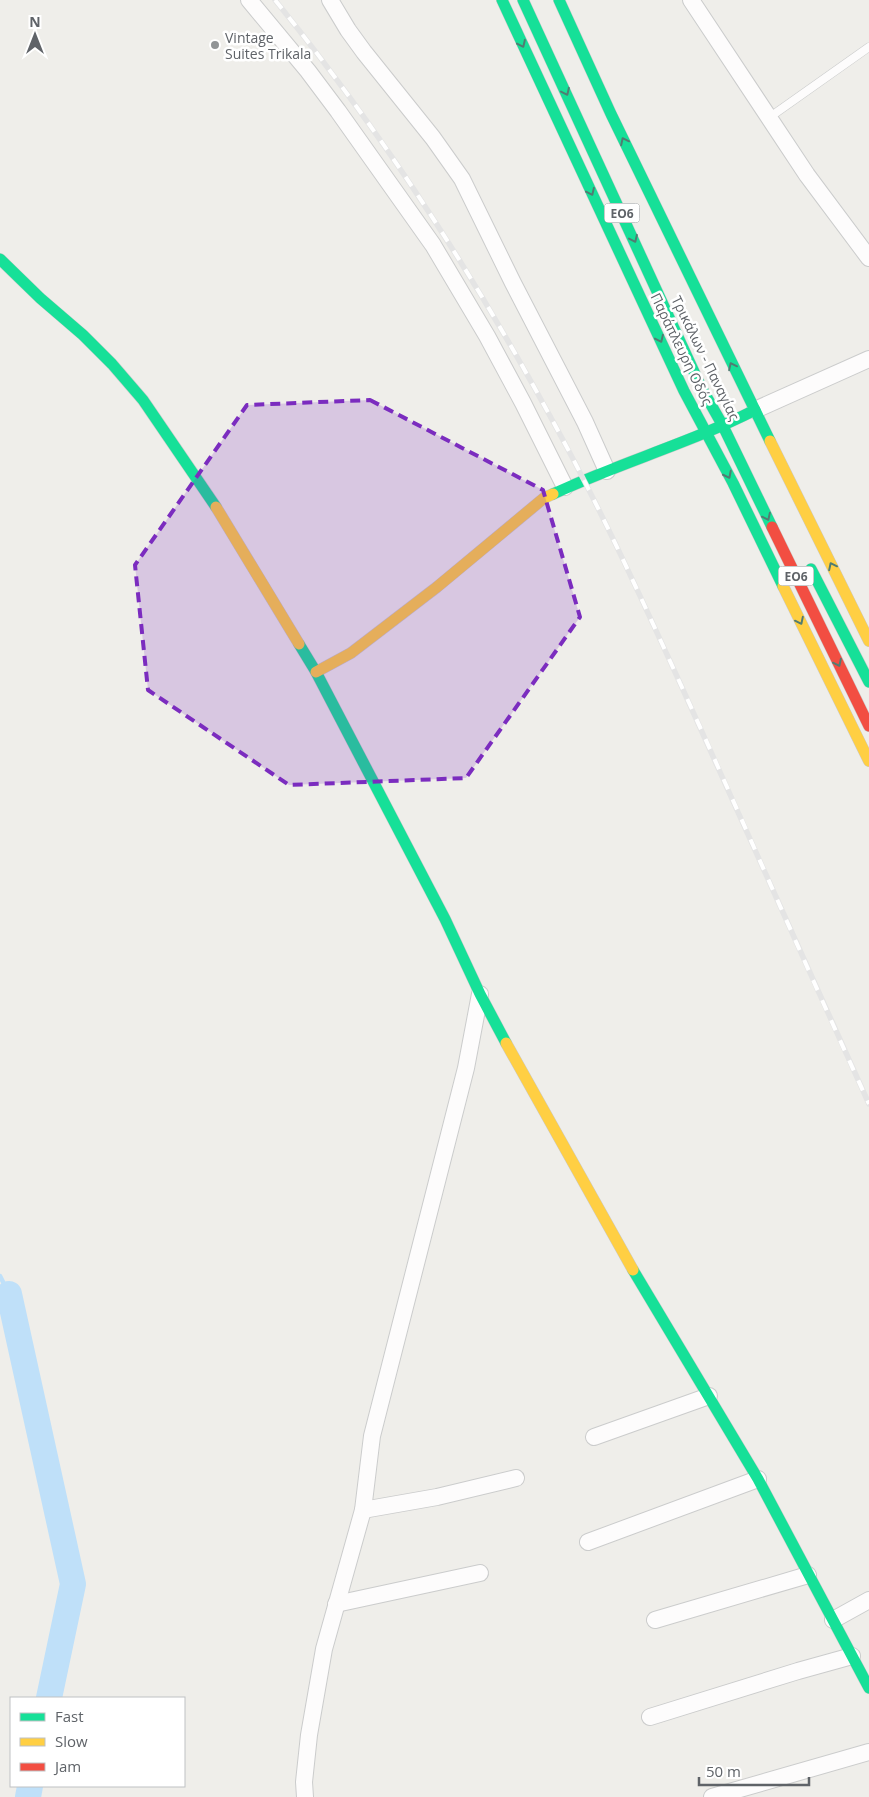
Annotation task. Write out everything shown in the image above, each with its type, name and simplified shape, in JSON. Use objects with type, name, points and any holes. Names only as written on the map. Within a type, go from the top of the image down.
[{"type":"street","points":[[249,0],[338,111],[433,245],[496,353],[565,487]]},
{"type":"street","points":[[330,0],[364,52],[433,138],[462,179],[585,422],[606,470]]},
{"type":"street","name":"Παράπλευρη Οδός","points":[[502,0],[684,391],[706,431],[869,761]]},
{"type":"street","name":"Τρικάλων - Παναγίας","points":[[523,0],[701,387],[869,726]]},
{"type":"street","points":[[559,0],[592,77],[869,641]]},
{"type":"street","points":[[691,0],[807,175],[869,258]]},
{"type":"street","points":[[0,259],[112,364],[143,400],[219,510],[316,672],[445,919],[480,994],[545,1114],[642,1286],[758,1479],[869,1688]]},
{"type":"street","points":[[316,672],[351,653],[438,587],[544,498],[606,470],[722,426],[869,358]]},
{"type":"street","name":"ΕΟ6","points":[[806,559],[869,682]]},
{"type":"street","points":[[305,1797],[304,1782],[309,1735],[324,1649],[363,1510],[372,1436],[466,1068],[480,994]]},
{"type":"street","points":[[594,1437],[709,1396]]},
{"type":"street","points":[[363,1510],[437,1497],[516,1478]]},
{"type":"street","points":[[588,1542],[758,1479]]},
{"type":"street","points":[[336,1604],[480,1573]]},
{"type":"street","points":[[655,1620],[808,1575]]},
{"type":"street","points":[[832,1620],[869,1600]]},
{"type":"street","points":[[650,1717],[852,1656]]},
{"type":"street","points":[[712,1797],[869,1752]]},
{"type":"lane","points":[[770,117],[869,47]]},
{"type":"highlighted area","points":[[370,400],[543,490],[580,617],[466,778],[289,785],[148,690],[135,565],[247,405]]},
{"type":"waterway","points":[[0,1276],[9,1294]]},
{"type":"waterway","points":[[9,1294],[73,1584],[49,1697]]},
{"type":"waterway","points":[[28,1797],[30,1787]]},
{"type":"railway","points":[[275,0],[351,99],[456,254],[520,362],[568,449],[649,616],[869,1104]]},
{"type":"traffic: fast","points":[[502,0],[684,391],[733,483],[783,586]]},
{"type":"traffic: fast","points":[[523,0],[701,387],[723,426],[772,527]]},
{"type":"traffic: fast","points":[[559,0],[611,114],[770,441]]},
{"type":"traffic: fast","points":[[0,259],[112,364],[143,400],[216,507]]},
{"type":"traffic: fast","points":[[553,494],[603,472],[705,433],[755,410]]},
{"type":"traffic: fast","points":[[811,569],[869,682]]},
{"type":"traffic: fast","points":[[299,644],[316,672],[445,919],[480,994],[506,1043]]},
{"type":"traffic: fast","points":[[633,1270],[758,1479],[869,1688]]},
{"type":"traffic: slow","points":[[770,441],[869,641]]},
{"type":"traffic: slow","points":[[316,672],[351,653],[437,587],[544,498],[553,494]]},
{"type":"traffic: slow","points":[[216,507],[299,644]]},
{"type":"traffic: slow","points":[[783,586],[869,761]]},
{"type":"traffic: slow","points":[[506,1043],[633,1270]]},
{"type":"traffic: jam","points":[[772,527],[869,726]]},
{"type":"place","name":"Vintage Suites Trikala","points":[[215,45]]}]
